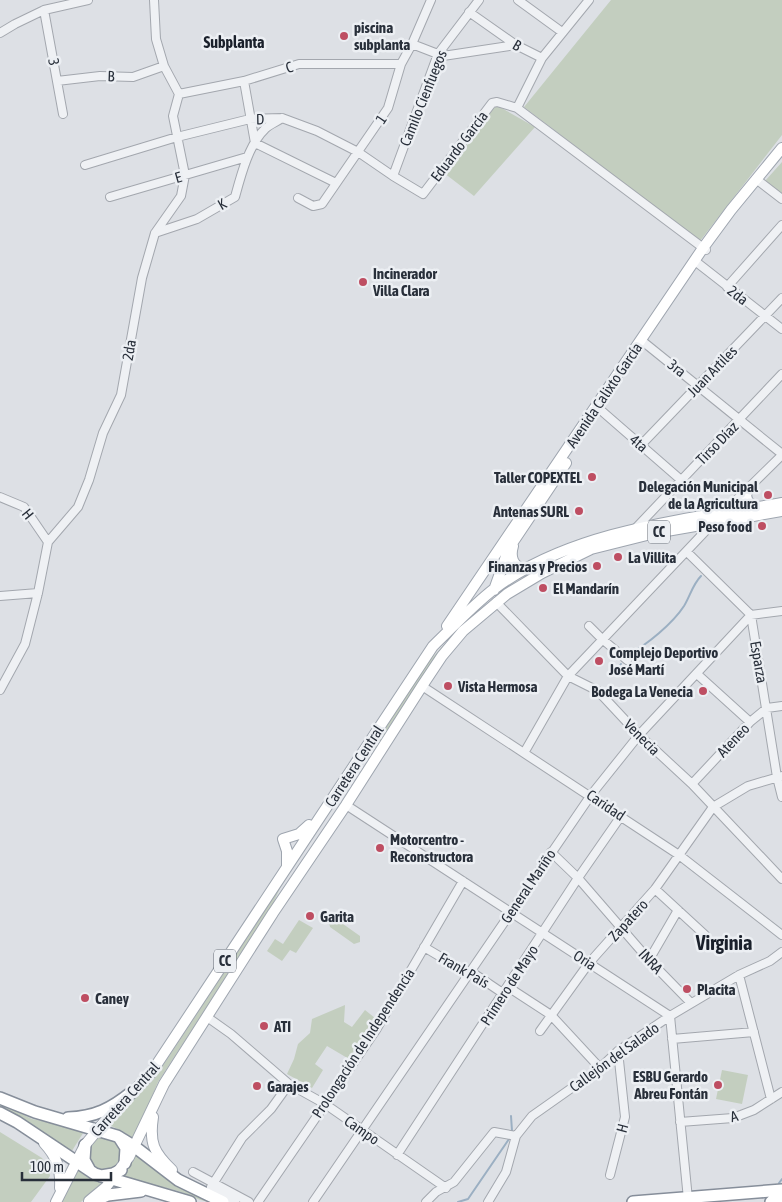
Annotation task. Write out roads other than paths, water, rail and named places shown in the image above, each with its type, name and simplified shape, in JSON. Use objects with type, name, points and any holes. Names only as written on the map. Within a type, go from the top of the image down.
[{"type":"highway","points":[[53,1118],[87,1117],[97,1114],[132,1092]]},
{"type":"highway","points":[[0,1098],[53,1118],[115,1135],[135,1147],[171,1175],[194,1189],[223,1202]]},
{"type":"highway","points":[[0,1113],[93,1173],[190,1202]]},
{"type":"highway","points":[[100,1134],[115,1135],[126,1148],[123,1166],[108,1176],[93,1173],[84,1160],[86,1143],[100,1134]]},
{"type":"highway","points":[[634,1202],[688,1201],[782,1190]]},
{"type":"highway","points":[[92,1202],[121,1192],[153,1191]]},
{"type":"highway","points":[[771,1202],[782,1201]]},
{"type":"main road","name":"Avenida Calixto García","points":[[759,181],[782,148]]},
{"type":"main road","name":"Avenida Calixto García","points":[[463,631],[488,605],[509,548],[599,408],[731,210],[782,158]]},
{"type":"main road","name":"Avenida Calixto García","points":[[433,646],[599,408]]},
{"type":"main road","points":[[748,488],[746,496],[748,502],[758,511]]},
{"type":"main road","name":"Carretera Central","points":[[694,522],[714,522],[782,503]]},
{"type":"main road","name":"Carretera Central","points":[[590,546],[654,529],[694,522],[723,513],[782,511]]},
{"type":"main road","name":"Carretera Central","points":[[88,1202],[112,1180],[123,1166],[135,1147],[164,1084],[273,913],[346,805],[422,686],[442,656],[463,631],[496,602],[540,568],[590,546],[634,530],[654,529]]},
{"type":"main road","points":[[516,537],[511,557],[518,566],[525,569]]},
{"type":"main road","name":"Carretera Central","points":[[56,1202],[86,1143],[151,1073],[433,646],[465,614],[494,589],[525,569],[540,568]]},
{"type":"main road","points":[[479,579],[494,589],[507,594]]},
{"type":"main road","points":[[346,805],[344,797],[346,791],[366,758],[376,733]]},
{"type":"main road","points":[[285,870],[288,856],[283,839],[303,832],[320,811],[327,807]]},
{"type":"main road","points":[[297,852],[309,860]]},
{"type":"main road","points":[[155,1104],[151,1128],[152,1145],[161,1160],[194,1189]]},
{"type":"main road","points":[[34,1134],[52,1153],[60,1169],[60,1189],[56,1202]]},
{"type":"street","points":[[0,33],[44,10],[88,0]]},
{"type":"street","points":[[154,0],[156,39],[164,66],[179,94]]},
{"type":"street","name":"1","points":[[298,198],[313,206],[322,204],[388,108],[401,64],[431,0]]},
{"type":"street","name":"Camilo Cienfuegos","points":[[393,176],[438,54],[478,0]]},
{"type":"street","points":[[518,0],[562,32]]},
{"type":"street","points":[[589,0],[542,58],[517,108],[705,249]]},
{"type":"street","name":"3","points":[[44,10],[64,114]]},
{"type":"street","name":"B","points":[[469,12],[516,45],[542,58]]},
{"type":"street","points":[[412,44],[443,56],[516,45]]},
{"type":"street","name":"C","points":[[179,94],[244,81],[299,64],[401,64]]},
{"type":"street","name":"B","points":[[57,81],[100,76],[133,77],[164,66]]},
{"type":"street","points":[[244,81],[255,143],[336,183]]},
{"type":"street","name":"2da","points":[[0,690],[25,644],[48,542],[78,507],[90,480],[103,433],[121,395],[142,278],[155,233],[181,196],[186,175],[173,116],[179,94]]},
{"type":"street","name":"Eduardo García","points":[[423,194],[492,103],[497,102],[517,108]]},
{"type":"street","name":"D","points":[[85,166],[177,137],[251,119],[282,118],[317,131],[358,152],[423,194]]},
{"type":"street","name":"K","points":[[155,233],[197,219],[235,196],[247,158],[255,143],[265,129],[282,118]]},
{"type":"street","name":"E","points":[[110,197],[247,158]]},
{"type":"street","points":[[759,181],[782,199]]},
{"type":"street","points":[[727,286],[782,225]]},
{"type":"street","name":"2da","points":[[696,262],[782,329]]},
{"type":"street","name":"Juan Artiles","points":[[641,445],[782,298]]},
{"type":"street","name":"3ra","points":[[643,342],[782,454]]},
{"type":"street","name":"Tirso Díaz","points":[[634,530],[782,374]]},
{"type":"street","name":"4ta","points":[[599,408],[681,480]]},
{"type":"street","points":[[524,753],[568,676],[714,522],[782,454]]},
{"type":"street","name":"H","points":[[0,497],[24,507],[48,542]]},
{"type":"street","points":[[651,511],[654,529]]},
{"type":"street","points":[[694,522],[700,534],[699,539]]},
{"type":"street","points":[[687,552],[751,615],[782,611]]},
{"type":"street","points":[[0,596],[38,593]]},
{"type":"street","name":"Venecia","points":[[496,602],[568,676],[598,691],[639,735],[692,784],[782,880]]},
{"type":"street","name":"General Mariño","points":[[313,1202],[591,795],[639,735],[751,615]]},
{"type":"street","name":"Esparza","points":[[751,615],[780,776],[782,797]]},
{"type":"street","points":[[589,626],[627,660]]},
{"type":"street","points":[[697,674],[750,722]]},
{"type":"street","name":"Caridad","points":[[422,686],[591,795],[679,855],[782,935]]},
{"type":"street","points":[[767,708],[782,706]]},
{"type":"street","name":"Ateneo","points":[[692,784],[750,722],[767,708]]},
{"type":"street","points":[[713,807],[748,786],[780,776]]},
{"type":"street","name":"Oria","points":[[346,805],[670,1016]]},
{"type":"street","name":"Zapatero","points":[[540,1031],[589,963],[656,889],[713,807]]},
{"type":"street","name":"Primero de Mayo","points":[[397,1155],[578,878],[621,816]]},
{"type":"street","name":"INRA","points":[[551,852],[578,878],[649,960],[691,1003]]},
{"type":"street","name":"Prolongación de Independencia","points":[[261,1201],[287,1157],[326,1104],[376,1030],[463,881]]},
{"type":"street","points":[[656,889],[705,935]]},
{"type":"street","points":[[649,960],[678,910]]},
{"type":"street","name":"Frank País","points":[[424,947],[466,972],[473,973],[551,1015],[600,1068]]},
{"type":"street","name":"Callejón del Salado","points":[[488,1202],[506,1172],[516,1136],[532,1116],[600,1068],[618,1051],[670,1016],[739,975],[770,961],[782,952]]},
{"type":"street","points":[[739,975],[771,1099]]},
{"type":"street","points":[[670,1016],[688,1201]]},
{"type":"street","name":"Campo","points":[[207,1017],[231,1034],[289,1084],[326,1104],[446,1188]]},
{"type":"street","points":[[672,1039],[754,1032]]},
{"type":"street","name":"H","points":[[610,1175],[625,1117],[618,1051]]},
{"type":"street","points":[[235,1202],[211,1187],[242,1138],[271,1109],[289,1084]]},
{"type":"street","name":"A","points":[[680,1122],[733,1118],[754,1110],[782,1092]]},
{"type":"street","points":[[426,1202],[436,1192],[454,1182],[494,1132],[516,1136]]},
{"type":"street","points":[[193,1172],[249,1202]]},
{"type":"waterway","points":[[629,654],[667,626],[684,606],[701,576]]},
{"type":"waterway","points":[[614,675],[621,664]]},
{"type":"waterway","points":[[511,1116],[512,1131]]},
{"type":"waterway","points":[[458,1202],[468,1199],[509,1139]]},
{"type":"waterway","points":[[779,1183],[782,1179]]},
{"type":"place","name":"piscina subplanta","points":[[344,36]]},
{"type":"place","name":"Incinerador Villa Clara","points":[[363,282]]},
{"type":"place","name":"Taller COPEXTEL","points":[[592,477]]},
{"type":"place","name":"Delegación Municipal de la Agricultura","points":[[768,495]]},
{"type":"place","name":"Antenas SURL","points":[[579,511]]},
{"type":"place","name":"Peso food","points":[[762,526]]},
{"type":"place","name":"La Villita","points":[[618,557]]},
{"type":"place","name":"Finanzas y Precios","points":[[597,566]]},
{"type":"place","name":"El Mandarín","points":[[543,588]]},
{"type":"place","name":"Complejo Deportivo José Martí","points":[[599,661]]},
{"type":"place","name":"Vista Hermosa","points":[[448,686]]},
{"type":"place","name":"Bodega La Venecia","points":[[703,691]]},
{"type":"place","name":"Motorcentro - Reconstructora","points":[[380,848]]},
{"type":"place","name":"Garita","points":[[310,916]]},
{"type":"place","name":"Placita","points":[[687,989]]},
{"type":"place","name":"Caney","points":[[85,998]]},
{"type":"place","name":"ATI","points":[[264,1026]]},
{"type":"place","name":"ESBU Gerardo Abreu Fontán","points":[[718,1085]]},
{"type":"place","name":"Garajes","points":[[257,1086]]},
{"type":"district","name":"Subplanta","points":[[234,42]]},
{"type":"district","name":"Virginia","points":[[724,942]]}]
